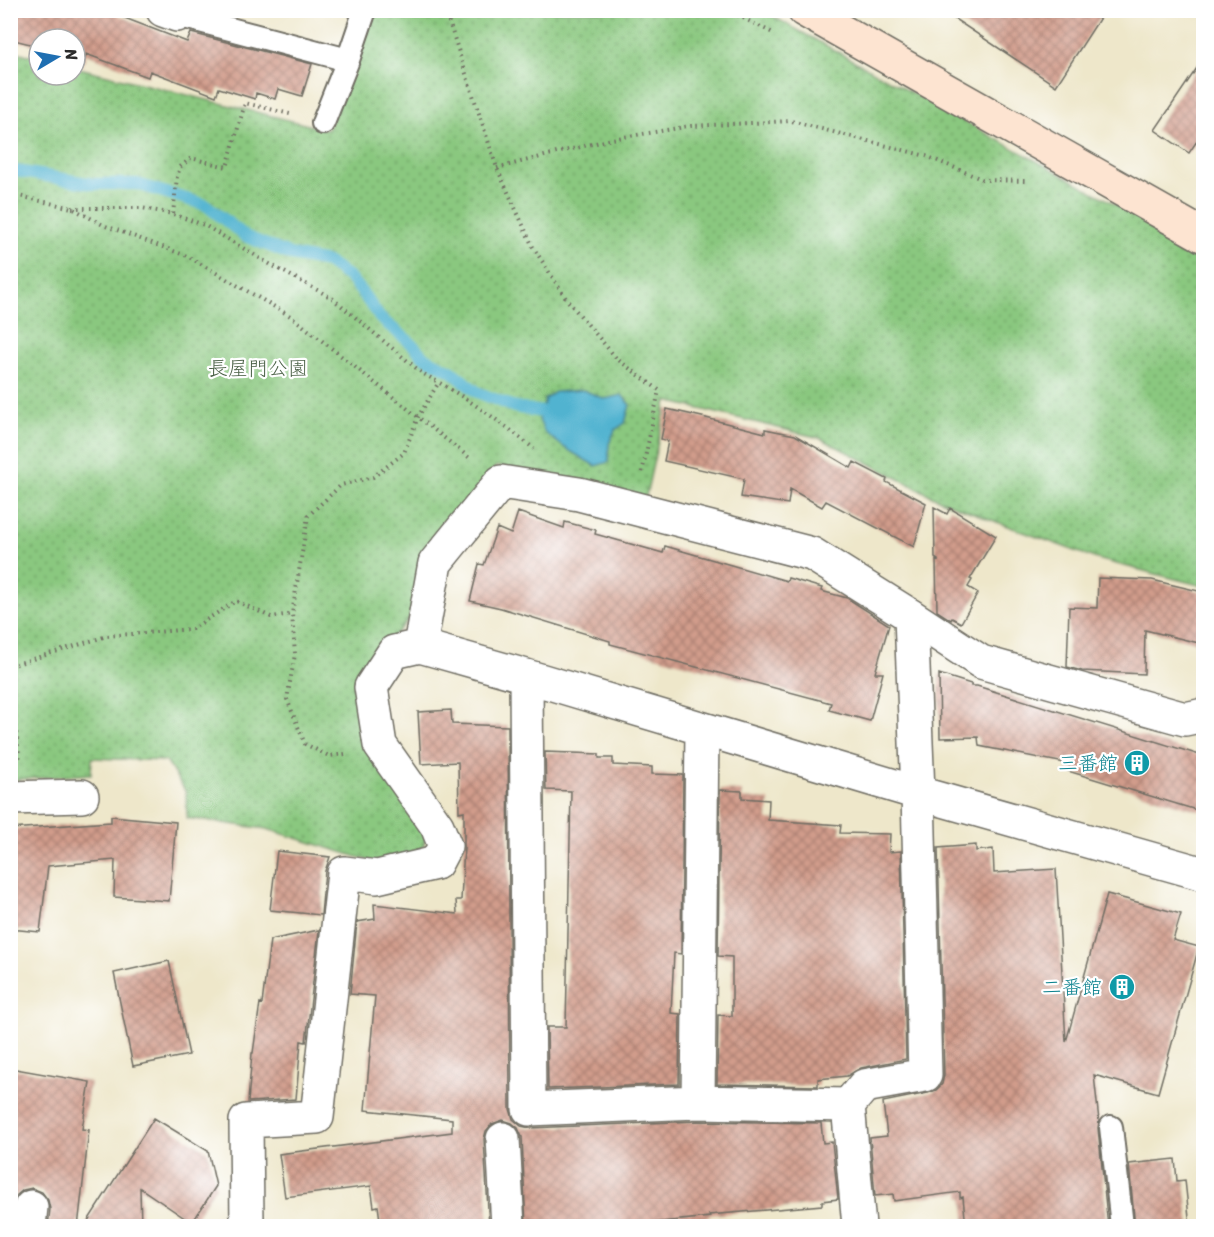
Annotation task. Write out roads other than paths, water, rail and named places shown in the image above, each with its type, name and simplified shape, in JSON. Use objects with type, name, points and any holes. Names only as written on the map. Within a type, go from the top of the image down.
[{"type":"street","points":[[804,10],[1203,236]]},
{"type":"street","points":[[420,646],[435,563],[501,482],[579,494],[812,554],[981,662],[1185,718],[1203,715]]},
{"type":"street","points":[[853,1227],[859,1226],[848,1105],[864,1086],[926,1075],[911,616]]},
{"type":"street","points":[[247,1227],[246,1121],[316,1117],[344,873],[376,877],[436,863],[445,846],[436,826],[380,745],[371,687],[394,652],[420,646],[918,793],[1203,874]]},
{"type":"street","points":[[526,676],[529,1109],[698,1102],[848,1105]]},
{"type":"street","points":[[698,1102],[702,729]]},
{"type":"street","points":[[17,798],[82,796]]},
{"type":"street","points":[[503,1139],[508,1227]]},
{"type":"lane","points":[[322,123],[348,60],[365,10]]},
{"type":"lane","points":[[170,13],[348,60]]},
{"type":"lane","points":[[1111,1127],[1122,1227]]},
{"type":"water","points":[[583,390],[605,399],[622,395],[630,405],[625,423],[615,430],[609,444],[609,462],[595,466],[545,433],[539,420],[545,399],[555,392]]},
{"type":"waterway","points":[[10,170],[93,184],[137,184],[206,205],[245,236],[291,255],[327,262],[349,277],[380,318],[411,343],[424,357],[451,371],[477,392],[514,407],[542,412]]},
{"type":"place","name":"三番館","points":[[1137,763]]},
{"type":"place","name":"二番館","points":[[1122,987]]},
{"type":"park label","name":"長屋門公園","points":[[258,368]]}]
